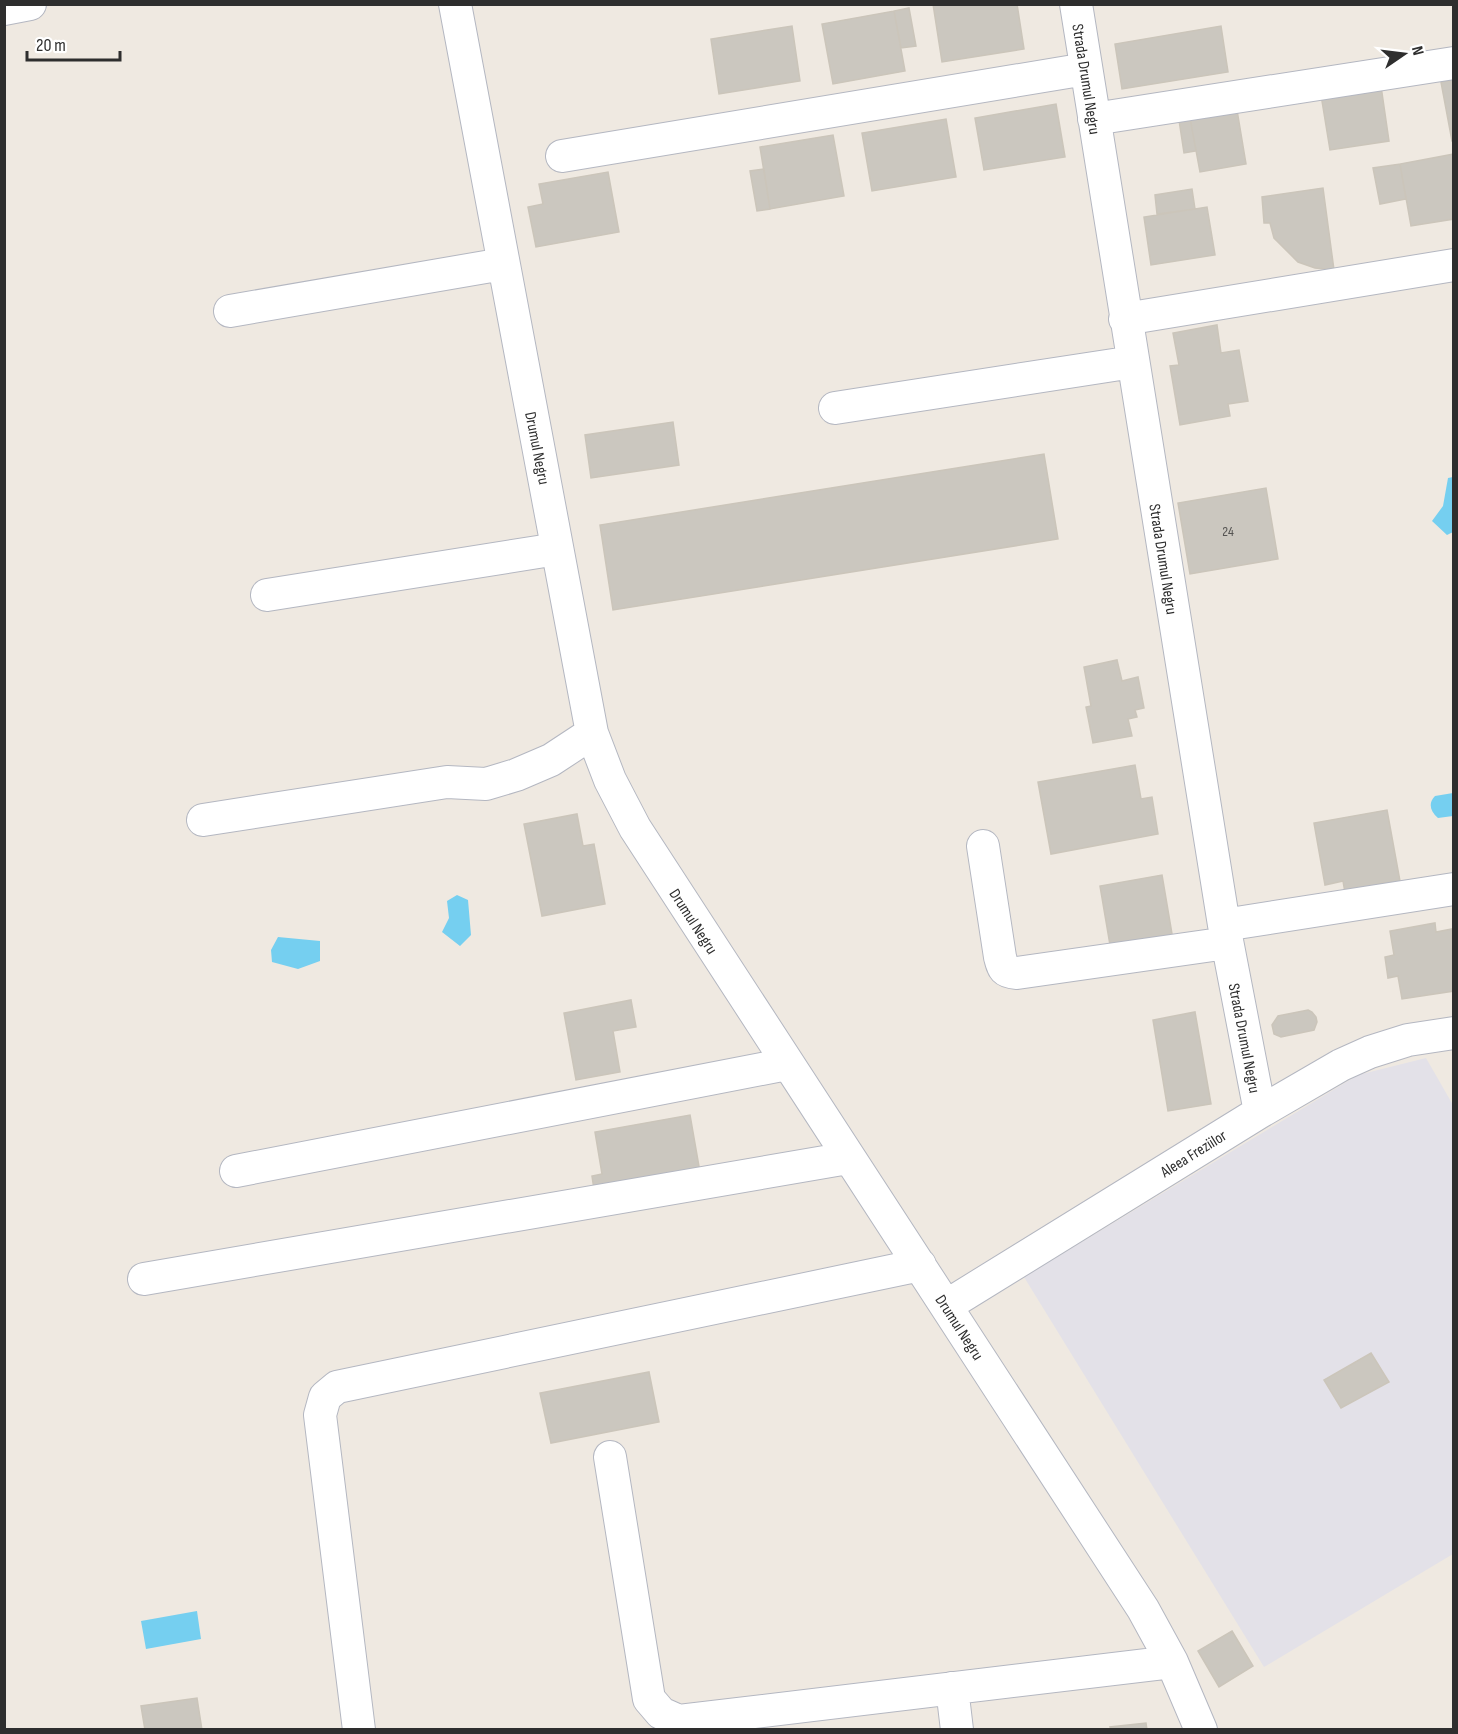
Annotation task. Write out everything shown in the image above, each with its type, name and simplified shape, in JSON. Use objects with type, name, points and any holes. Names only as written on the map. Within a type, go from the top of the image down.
[{"type":"street","points":[[4,9],[30,4]]},
{"type":"street","name":"Drumul Negru","points":[[455,4],[592,733],[610,780],[635,828],[1143,1609],[1172,1662],[1195,1713],[1200,1730]]},
{"type":"street","name":"Strada Drumul Negru","points":[[1076,4],[1226,934],[1260,1112]]},
{"type":"street","points":[[1094,119],[1454,63]]},
{"type":"street","points":[[562,156],[1086,69]]},
{"type":"street","points":[[230,311],[503,264]]},
{"type":"street","points":[[1125,318],[1454,265]]},
{"type":"street","points":[[835,408],[1133,362]]},
{"type":"street","points":[[267,595],[557,549]]},
{"type":"street","points":[[203,820],[447,782],[486,784],[516,775],[551,760],[592,733]]},
{"type":"street","points":[[983,846],[1000,957],[1003,968],[1008,972],[1017,973],[1454,889]]},
{"type":"street","name":"Aleea Freziilor","points":[[946,1306],[1260,1112],[1341,1065],[1370,1052],[1408,1040],[1450,1040]]},
{"type":"street","points":[[236,1171],[787,1064]]},
{"type":"street","points":[[144,1279],[848,1158]]},
{"type":"street","points":[[359,1730],[320,1416],[325,1397],[337,1387],[920,1266]]},
{"type":"street","points":[[610,1456],[649,1699],[661,1713],[679,1721],[1172,1662]]},
{"type":"street","points":[[952,1688],[957,1730]]},
{"type":"shaded area","points":[[1426,1058],[1453,1105],[1453,1554],[1264,1667],[1024,1277],[1358,1075]]},
{"type":"water","points":[[1453,477],[1453,532],[1447,535],[1432,521],[1443,506],[1448,478]]},
{"type":"water","points":[[1453,793],[1453,816],[1438,818],[1433,813],[1431,801],[1435,796]]},
{"type":"water","points":[[457,895],[468,900],[471,935],[460,946],[442,932],[449,918],[447,901]]},
{"type":"water","points":[[278,937],[320,941],[320,961],[298,969],[272,962],[271,950]]},
{"type":"water","points":[[197,1611],[201,1639],[146,1649],[141,1621]]},
{"type":"building","points":[[933,4],[1017,4],[1024,49],[942,62]]},
{"type":"building","points":[[909,8],[916,46],[901,48],[894,11]]},
{"type":"building","points":[[894,11],[905,71],[833,84],[822,24]]},
{"type":"building","points":[[792,26],[800,81],[719,94],[711,39]]},
{"type":"building","points":[[1221,26],[1228,72],[1122,89],[1115,44]]},
{"type":"building","points":[[1454,80],[1454,141],[1452,141],[1441,82]]},
{"type":"building","points":[[1381,86],[1389,141],[1330,150],[1321,95]]},
{"type":"building","points":[[1056,104],[1065,157],[984,170],[975,118]]},
{"type":"building","points":[[1237,110],[1246,164],[1200,172],[1190,118]]},
{"type":"building","points":[[1190,118],[1196,151],[1184,153],[1179,120]]},
{"type":"building","points":[[946,119],[956,177],[872,191],[862,133]]},
{"type":"building","points":[[833,135],[844,196],[770,209],[760,147]]},
{"type":"building","points":[[1454,154],[1454,219],[1411,226],[1400,164]]},
{"type":"building","points":[[1400,164],[1406,199],[1380,204],[1373,168]]},
{"type":"building","points":[[764,169],[770,209],[757,211],[750,171]]},
{"type":"building","points":[[608,172],[619,232],[536,247],[528,207],[543,204],[539,184]]},
{"type":"building","points":[[1323,188],[1334,270],[1315,268],[1298,262],[1274,238],[1270,223],[1264,223],[1262,197]]},
{"type":"building","points":[[1192,189],[1195,209],[1157,214],[1155,195]]},
{"type":"building","points":[[1207,207],[1215,255],[1151,265],[1144,217]]},
{"type":"building","points":[[1217,325],[1221,353],[1239,350],[1248,401],[1228,404],[1230,416],[1180,425],[1170,366],[1179,365],[1173,333]]},
{"type":"building","points":[[673,422],[679,465],[591,478],[585,435]]},
{"type":"building","points":[[1044,454],[1058,539],[613,610],[600,525]]},
{"type":"building","points":[[1266,488],[1278,559],[1190,574],[1178,503]]},
{"type":"building","points":[[1117,660],[1122,681],[1138,677],[1144,708],[1135,710],[1137,717],[1128,719],[1132,736],[1093,743],[1086,707],[1091,706],[1084,667]]},
{"type":"building","points":[[1135,765],[1141,799],[1152,797],[1158,834],[1051,854],[1038,782]]},
{"type":"building","points":[[1387,810],[1400,881],[1345,893],[1343,881],[1325,885],[1314,823]]},
{"type":"building","points":[[577,814],[583,846],[594,844],[605,904],[542,916],[524,824]]},
{"type":"building","points":[[1162,875],[1172,934],[1110,945],[1100,886]]},
{"type":"building","points":[[1435,923],[1436,932],[1452,929],[1454,991],[1402,999],[1398,976],[1388,978],[1385,957],[1394,955],[1390,931]]},
{"type":"building","points":[[631,1000],[636,1027],[613,1031],[620,1072],[576,1080],[564,1013]]},
{"type":"building","points":[[1308,1010],[1316,1017],[1314,1030],[1281,1037],[1274,1034],[1272,1025],[1278,1016]]},
{"type":"building","points":[[1195,1012],[1211,1104],[1168,1111],[1153,1020]]},
{"type":"building","points":[[690,1115],[701,1178],[595,1196],[592,1176],[602,1174],[595,1132]]},
{"type":"building","points":[[1371,1353],[1389,1382],[1341,1408],[1324,1380]]},
{"type":"building","points":[[649,1372],[659,1422],[551,1443],[540,1393]]},
{"type":"building","points":[[1232,1631],[1253,1666],[1219,1687],[1198,1651]]},
{"type":"building","points":[[197,1698],[202,1730],[145,1730],[141,1706]]},
{"type":"building","points":[[1146,1723],[1147,1730],[1111,1730],[1110,1727]]}]
